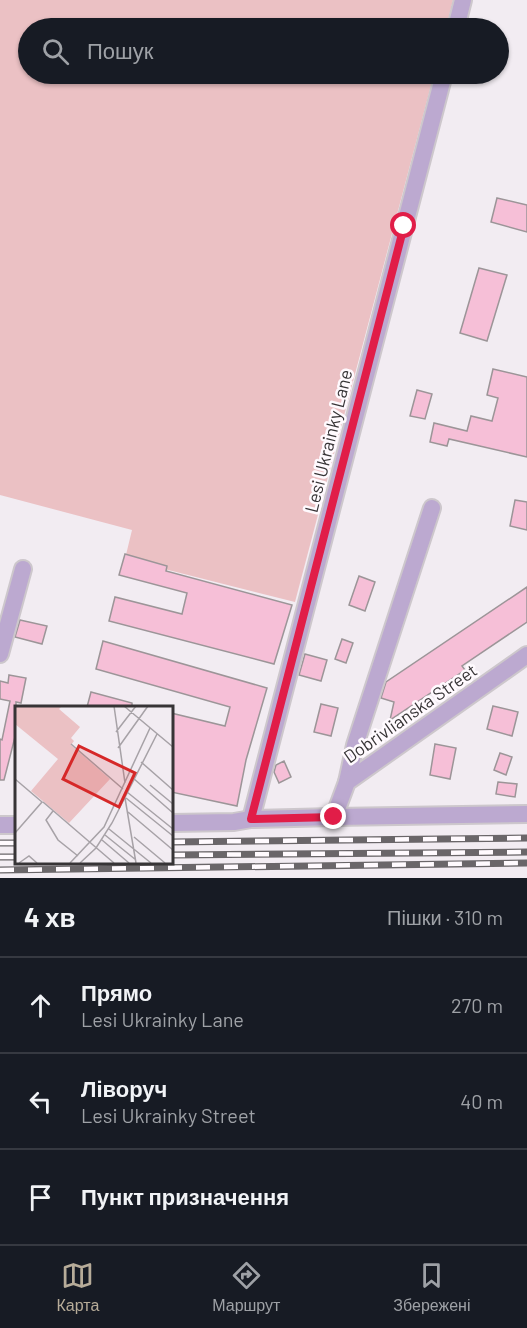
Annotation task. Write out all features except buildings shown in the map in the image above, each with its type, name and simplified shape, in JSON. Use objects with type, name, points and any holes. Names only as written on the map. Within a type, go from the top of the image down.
[{"type":"street","points":[[458,18],[463,0]]},
{"type":"street","name":"Lesi Ukrainky Lane","points":[[251,819],[441,84]]},
{"type":"street","points":[[346,782],[355,745],[432,508]]},
{"type":"street","points":[[0,654],[23,569]]},
{"type":"street","name":"Dobrivlianska Street","points":[[334,817],[346,782],[527,656]]},
{"type":"street","points":[[172,823],[234,822],[251,819],[527,814]]},
{"type":"shaded area","points":[[0,0],[453,0],[448,18],[18,18],[18,84],[431,84],[295,602],[125,559],[132,530],[0,495]]},
{"type":"railway","points":[[172,842],[527,838]]},
{"type":"railway","points":[[0,843],[15,843]]},
{"type":"railway","points":[[172,855],[527,852]]},
{"type":"railway","points":[[0,857],[15,857]]},
{"type":"railway","points":[[0,870],[527,863]]},
{"type":"route","points":[[334,817],[251,819],[404,226]]}]
